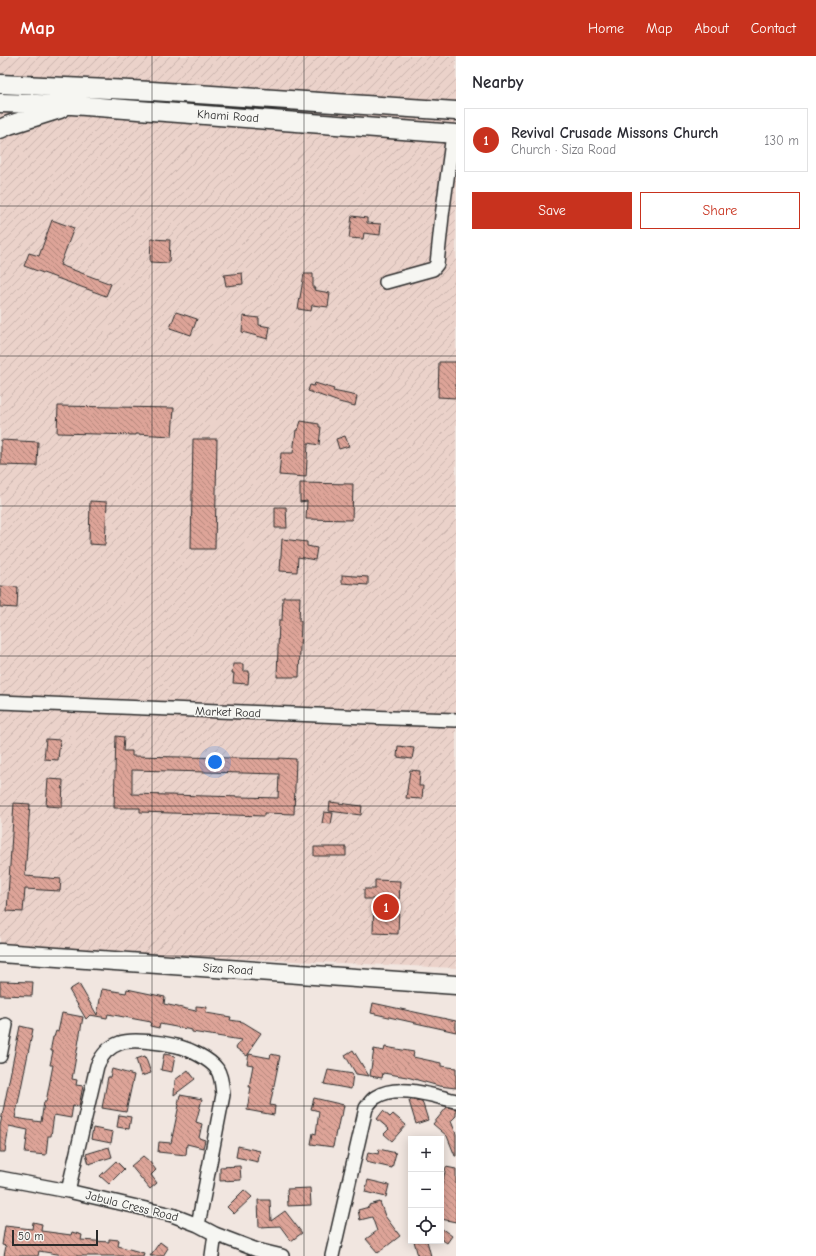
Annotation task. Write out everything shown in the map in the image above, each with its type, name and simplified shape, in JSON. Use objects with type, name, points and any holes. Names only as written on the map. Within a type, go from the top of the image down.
[{"type":"main road","name":"Khami Road","points":[[0,84],[152,91],[456,111]]},
{"type":"main road","name":"Khami Road","points":[[0,103],[72,105],[454,134]]},
{"type":"main road","points":[[0,129],[72,105]]},
{"type":"main road","name":"Siza Road","points":[[0,953],[456,985]]},
{"type":"street","points":[[386,282],[433,269],[437,264],[444,196],[454,134]]},
{"type":"street","name":"Market Road","points":[[0,702],[456,720]]},
{"type":"street","points":[[0,1056],[6,1024]]},
{"type":"street","points":[[68,1190],[97,1066],[102,1055],[120,1042],[133,1040],[178,1046],[206,1060],[216,1068],[222,1080],[223,1095],[198,1225]]},
{"type":"street","points":[[332,1256],[366,1108],[370,1102],[376,1096],[399,1091],[414,1091],[456,1101]]},
{"type":"street","name":"Jabula Cress Road","points":[[0,1178],[68,1190],[172,1215],[257,1250],[282,1256]]},
{"type":"street","points":[[212,1256],[215,1234]]},
{"type":"shaded area","points":[[0,56],[456,56],[456,968],[0,947]]},
{"type":"building","points":[[352,216],[367,218],[367,223],[381,224],[380,235],[364,233],[363,239],[349,238]]},
{"type":"building","points":[[52,220],[74,228],[60,265],[111,284],[106,296],[24,266],[29,253],[39,256]]},
{"type":"building","points":[[151,239],[170,240],[169,263],[150,262]]},
{"type":"building","points":[[242,273],[243,284],[226,286],[224,275]]},
{"type":"building","points":[[304,274],[313,274],[314,290],[330,293],[328,307],[312,305],[311,311],[298,309]]},
{"type":"building","points":[[176,312],[197,319],[191,335],[170,328]]},
{"type":"building","points":[[243,316],[259,318],[259,325],[270,327],[268,339],[242,332]]},
{"type":"building","points":[[439,362],[456,362],[456,398],[438,397]]},
{"type":"building","points":[[315,383],[334,389],[333,391],[357,396],[355,406],[308,391],[310,385],[314,386]]},
{"type":"building","points":[[58,406],[174,408],[172,436],[57,433]]},
{"type":"building","points":[[301,421],[319,424],[319,427],[321,427],[319,445],[308,443],[306,477],[279,475],[281,453],[293,453],[296,430],[298,430]]},
{"type":"building","points":[[345,436],[349,446],[339,449],[336,439]]},
{"type":"building","points":[[193,439],[217,439],[215,549],[191,549]]},
{"type":"building","points":[[1,440],[38,442],[37,466],[1,465]]},
{"type":"building","points":[[300,483],[353,484],[352,520],[306,519],[307,501],[300,502]]},
{"type":"building","points":[[90,501],[107,502],[105,545],[89,544]]},
{"type":"building","points":[[275,507],[286,507],[287,528],[275,528]]},
{"type":"building","points":[[282,539],[307,542],[307,546],[317,548],[315,560],[298,557],[297,572],[280,571]]},
{"type":"building","points":[[342,575],[368,577],[368,585],[342,583]]},
{"type":"building","points":[[0,586],[18,587],[17,608],[0,607]]},
{"type":"building","points":[[283,597],[300,597],[299,621],[301,621],[299,677],[277,677],[279,620],[282,620]]},
{"type":"building","points":[[233,664],[243,664],[243,671],[249,671],[248,684],[233,683]]},
{"type":"building","points":[[116,736],[124,737],[123,751],[132,751],[132,756],[296,759],[294,814],[264,813],[264,816],[140,812],[140,808],[114,808]],"holes":[[[132,770],[279,774],[278,798],[132,794]]]},
{"type":"building","points":[[46,739],[60,740],[58,760],[44,759]]},
{"type":"building","points":[[398,746],[414,748],[412,759],[397,757]]},
{"type":"building","points":[[410,770],[420,771],[419,786],[423,786],[422,799],[406,798]]},
{"type":"building","points":[[48,779],[63,780],[62,807],[46,806]]},
{"type":"building","points":[[330,802],[362,806],[361,815],[329,811]]},
{"type":"building","points":[[14,803],[30,804],[25,876],[61,879],[60,891],[25,889],[23,912],[7,911]]},
{"type":"building","points":[[324,812],[333,813],[331,824],[322,823]]},
{"type":"building","points":[[314,847],[346,847],[346,856],[314,856]]},
{"type":"building","points":[[375,880],[400,881],[398,934],[373,933],[374,899],[364,899],[364,889],[375,889]]},
{"type":"building","points":[[0,981],[33,982],[32,996],[0,995]]},
{"type":"building","points":[[79,984],[97,1015],[102,989],[126,993],[127,989],[165,997],[164,1004],[196,1011],[196,1006],[207,1007],[206,1013],[231,1017],[230,1020],[243,1022],[261,1033],[247,1056],[236,1048],[241,1040],[192,1032],[192,1030],[160,1024],[159,1028],[150,1026],[151,1022],[108,1014],[107,1018],[90,1015],[86,1019],[69,990]]},
{"type":"building","points":[[373,1003],[456,1021],[456,1032],[371,1013]]},
{"type":"building","points":[[62,1013],[83,1017],[72,1079],[77,1080],[76,1085],[83,1086],[79,1106],[73,1105],[71,1118],[54,1115],[51,1136],[48,1136],[46,1155],[25,1153],[28,1130],[9,1126],[5,1152],[0,1152],[0,1126],[20,1026],[33,1029],[15,1118],[41,1122],[53,1065],[50,1065],[53,1051],[51,1051],[51,1047],[53,1037],[56,1031],[58,1032]]},
{"type":"building","points":[[385,1047],[414,1052],[413,1057],[441,1063],[441,1066],[456,1068],[456,1088],[439,1086],[407,1077],[383,1073],[382,1078],[370,1076],[374,1049],[384,1051]]},
{"type":"building","points":[[353,1050],[369,1076],[356,1074],[345,1055]]},
{"type":"building","points":[[164,1054],[175,1056],[172,1072],[161,1070]]},
{"type":"building","points":[[249,1054],[270,1058],[271,1054],[280,1056],[270,1105],[275,1106],[274,1115],[247,1110],[253,1065],[247,1064]]},
{"type":"building","points":[[145,1056],[151,1073],[141,1076],[136,1059]]},
{"type":"building","points":[[112,1069],[134,1075],[126,1112],[102,1108],[108,1077],[110,1077]]},
{"type":"building","points":[[188,1070],[195,1079],[174,1095],[175,1080]]},
{"type":"building","points":[[328,1070],[353,1074],[351,1089],[324,1084]]},
{"type":"building","points":[[180,1095],[202,1099],[196,1122],[202,1124],[199,1138],[205,1140],[203,1148],[187,1144],[186,1155],[158,1152],[159,1142],[171,1143]]},
{"type":"building","points":[[314,1098],[344,1105],[333,1147],[311,1144],[313,1133],[316,1134],[319,1111],[311,1109]]},
{"type":"building","points":[[409,1101],[422,1101],[428,1120],[416,1124]]},
{"type":"building","points":[[447,1107],[456,1109],[456,1116],[451,1121],[456,1134],[456,1156],[447,1136],[433,1124]]},
{"type":"building","points":[[383,1111],[390,1117],[393,1114],[406,1125],[392,1141],[384,1134],[389,1129],[377,1119]]},
{"type":"building","points":[[119,1115],[131,1117],[129,1129],[117,1127]]},
{"type":"building","points":[[93,1128],[113,1132],[111,1143],[91,1139]]},
{"type":"building","points":[[238,1146],[260,1151],[258,1162],[236,1157]]},
{"type":"building","points":[[109,1147],[112,1157],[89,1164],[86,1154]]},
{"type":"building","points":[[379,1149],[396,1153],[392,1168],[366,1162],[368,1152],[378,1154]]},
{"type":"building","points":[[143,1156],[156,1170],[151,1175],[157,1183],[150,1189],[131,1166]]},
{"type":"building","points":[[116,1161],[124,1169],[109,1184],[100,1176]]},
{"type":"building","points":[[240,1166],[241,1180],[220,1181],[220,1167]]},
{"type":"building","points":[[446,1167],[456,1169],[456,1222],[444,1220],[444,1176]]},
{"type":"building","points":[[368,1180],[389,1185],[386,1197],[365,1192]]},
{"type":"building","points":[[310,1188],[311,1205],[288,1206],[287,1189]]},
{"type":"building","points":[[244,1190],[252,1197],[234,1214],[227,1207]]},
{"type":"building","points":[[258,1200],[270,1200],[271,1221],[285,1211],[302,1233],[291,1241],[280,1226],[259,1227]]},
{"type":"building","points":[[380,1202],[385,1216],[400,1236],[378,1253],[366,1239],[377,1231],[372,1217],[360,1220],[358,1210]]},
{"type":"building","points":[[33,1222],[42,1224],[41,1231],[71,1235],[72,1232],[82,1235],[81,1240],[109,1242],[109,1239],[119,1240],[118,1246],[144,1253],[143,1256],[69,1256],[39,1251],[38,1256],[4,1256],[6,1246],[2,1245],[5,1226],[32,1229]]},
{"type":"building","points":[[444,1230],[452,1236],[447,1243],[444,1241]]},
{"type":"building","points":[[160,1242],[168,1248],[163,1256],[150,1256]]},
{"type":"building","points":[[415,1244],[428,1244],[431,1256],[418,1256]]},
{"type":"place","name":"Revival Crusade Missons Church","points":[[386,907]]}]
